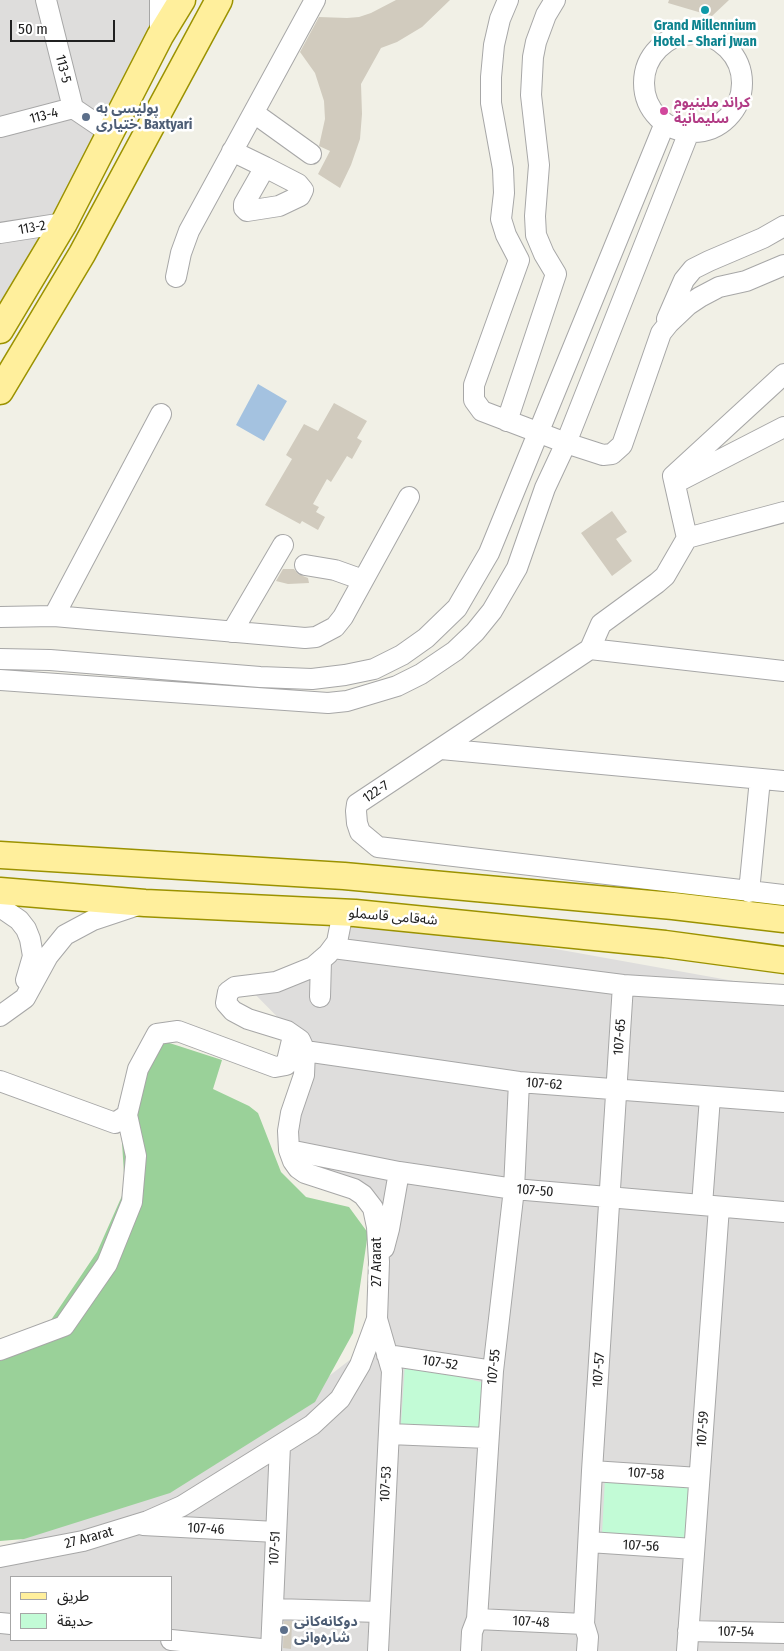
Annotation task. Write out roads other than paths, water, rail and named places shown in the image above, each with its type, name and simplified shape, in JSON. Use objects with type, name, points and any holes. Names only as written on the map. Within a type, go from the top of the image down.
[{"type":"main road","points":[[0,330],[64,223],[160,36],[182,0]]},
{"type":"main road","points":[[0,391],[82,254],[219,0]]},
{"type":"main road","points":[[0,855],[344,876],[673,906],[784,919]]},
{"type":"main road","name":"شەقامی قاسملو","points":[[0,891],[145,903],[343,912],[665,944],[784,960]]},
{"type":"street","name":"113-5","points":[[46,0],[72,108]]},
{"type":"street","points":[[160,0],[160,36]]},
{"type":"street","points":[[176,277],[181,253],[190,231],[315,0]]},
{"type":"street","points":[[508,0],[500,19],[494,45],[491,77],[492,104],[503,169],[504,193],[501,219],[506,235],[519,260],[477,372],[473,393],[474,400],[482,410],[566,443],[603,455],[612,454],[620,447],[661,333],[684,280],[693,269],[763,238],[784,226]]},
{"type":"street","points":[[507,421],[554,285],[556,274],[538,242],[536,227],[539,164],[532,111],[531,83],[536,42],[546,15],[555,0]]},
{"type":"street","points":[[685,34],[702,34],[718,40],[730,50],[739,65],[742,81],[740,98],[733,112],[721,124],[706,131],[689,132],[674,129],[660,120],[650,108],[644,93],[644,77],[648,61],[657,48],[670,38],[685,34]]},
{"type":"street","name":"113-4","points":[[0,127],[72,108],[110,133]]},
{"type":"street","points":[[254,112],[310,154]]},
{"type":"street","points":[[0,659],[50,660],[260,677],[312,679],[374,669],[402,655],[426,638],[457,608],[489,553],[665,123]]},
{"type":"street","points":[[0,680],[255,699],[316,702],[347,701],[397,686],[421,674],[444,659],[475,632],[492,611],[503,594],[525,548],[546,488],[566,443],[689,132]]},
{"type":"street","points":[[232,151],[265,167]]},
{"type":"street","name":"113-2","points":[[0,234],[64,223]]},
{"type":"street","points":[[519,260],[546,258]]},
{"type":"street","points":[[709,261],[719,287]]},
{"type":"street","points":[[661,333],[688,305],[719,287],[746,281],[784,265]]},
{"type":"street","points":[[784,374],[673,476],[687,538],[665,576],[658,584],[601,624],[590,649],[784,671]]},
{"type":"street","points":[[550,407],[576,417]]},
{"type":"street","points":[[54,616],[160,414]]},
{"type":"street","points":[[674,483],[784,427]]},
{"type":"street","points":[[521,478],[546,488]]},
{"type":"street","points":[[0,617],[54,616],[306,638],[316,637],[335,627],[343,617],[409,497]]},
{"type":"street","points":[[687,538],[784,512]]},
{"type":"street","points":[[232,632],[283,545]]},
{"type":"street","points":[[305,565],[335,570],[363,580]]},
{"type":"street","name":"122-7","points":[[590,649],[358,804],[357,823],[360,832],[378,847],[784,895]]},
{"type":"street","points":[[205,695],[211,687],[211,673]]},
{"type":"street","points":[[255,699],[254,685],[260,677]]},
{"type":"street","points":[[441,749],[784,781]]},
{"type":"street","points":[[749,892],[760,779]]},
{"type":"street","points":[[0,1016],[25,998],[48,956],[65,935],[92,920],[145,903]]},
{"type":"street","points":[[0,907],[14,916],[26,929],[33,956],[23,988],[11,1001],[0,1008]]},
{"type":"street","points":[[289,1150],[288,1131],[291,1113],[304,1075],[299,1043],[287,1031],[248,1019],[233,1012],[226,1004],[228,992],[235,987],[276,982],[313,967],[337,942],[343,912]]},
{"type":"street","points":[[327,954],[623,985],[784,995]]},
{"type":"street","points":[[320,997],[327,954]]},
{"type":"street","name":"107-65","points":[[617,1090],[623,985]]},
{"type":"street","points":[[0,1350],[64,1326],[107,1264],[132,1202],[136,1156],[127,1116],[138,1068],[157,1034],[178,1031],[275,1067],[286,1064],[299,1043]]},
{"type":"street","name":"107-62","points":[[299,1043],[518,1082],[784,1102]]},
{"type":"street","points":[[0,1081],[115,1123],[127,1116]]},
{"type":"street","name":"107-55","points":[[471,1651],[472,1632],[477,1619],[493,1371],[514,1189],[518,1082]]},
{"type":"street","name":"107-57","points":[[587,1651],[588,1637],[584,1624],[592,1471],[617,1090]]},
{"type":"street","name":"107-59","points":[[687,1651],[699,1478],[711,1206],[710,1097]]},
{"type":"street","name":"107-50","points":[[289,1150],[399,1172],[514,1189],[784,1212]]},
{"type":"street","name":"27 Ararat","points":[[0,1557],[83,1541],[135,1525],[182,1506],[312,1425],[340,1399],[360,1365],[377,1319],[379,1262],[376,1218],[369,1202],[354,1189],[305,1173],[292,1161],[289,1150]]},
{"type":"street","points":[[379,1262],[386,1245],[399,1172]]},
{"type":"street","name":"107-53","points":[[377,1319],[392,1370],[378,1651]]},
{"type":"street","name":"107-52","points":[[387,1355],[493,1371]]},
{"type":"street","points":[[389,1434],[488,1438]]},
{"type":"street","name":"107-51","points":[[271,1650],[280,1445]]},
{"type":"street","name":"107-58","points":[[592,1471],[699,1478]]},
{"type":"street","name":"107-46","points":[[135,1525],[276,1532]]},
{"type":"street","name":"107-56","points":[[589,1542],[694,1549]]},
{"type":"street","points":[[273,1608],[380,1612]]},
{"type":"street","name":"107-48","points":[[477,1619],[584,1624]]},
{"type":"street","name":"107-54","points":[[688,1631],[784,1633]]},
{"type":"street","points":[[172,1640],[271,1650]]},
{"type":"water","points":[[258,384],[287,401],[264,441],[236,425]]},
{"type":"place","name":"Grand Millennium Hotel - Shari Jwan","points":[[705,10]]},
{"type":"place","name":"كراند ملينيوم سليمانية","points":[[664,111]]},
{"type":"place","name":"پولیسی به ختیاری. Baxtyari","points":[[86,117]]},
{"type":"place","name":"دوکانەکانی شارەوانی","points":[[284,1630]]}]
